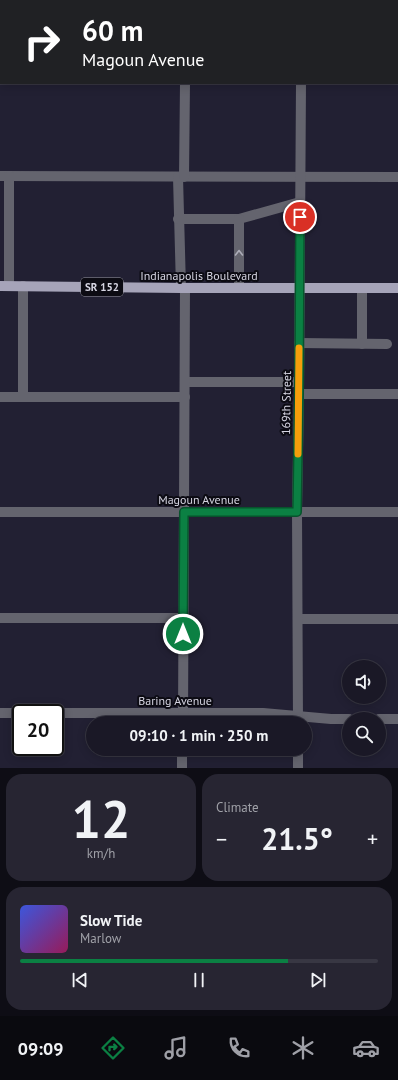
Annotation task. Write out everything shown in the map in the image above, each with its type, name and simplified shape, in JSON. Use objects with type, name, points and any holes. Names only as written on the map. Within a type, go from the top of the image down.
[{"type":"main road","name":"Indianapolis Boulevard","points":[[4,286],[398,288]]},
{"type":"street","points":[[183,716],[185,382],[183,288],[178,219],[185,84]]},
{"type":"street","name":"169th Street","points":[[298,716],[297,512],[301,84]]},
{"type":"street","points":[[4,286],[4,176],[300,178],[398,177]]},
{"type":"street","points":[[178,219],[239,219],[300,202]]},
{"type":"street","points":[[239,219],[239,288]]},
{"type":"street","points":[[23,286],[23,397]]},
{"type":"street","points":[[362,288],[362,344]]},
{"type":"street","points":[[299,344],[388,344]]},
{"type":"street","points":[[185,382],[299,382]]},
{"type":"street","points":[[299,394],[398,394]]},
{"type":"street","points":[[0,397],[185,397]]},
{"type":"street","name":"Magoun Avenue","points":[[0,512],[398,512]]},
{"type":"street","points":[[0,618],[183,618]]},
{"type":"street","points":[[298,619],[398,619]]},
{"type":"street","name":"Baring Avenue","points":[[0,713],[110,716]]},
{"type":"street","name":"Baring Avenue","points":[[215,716],[263,713],[278,716]]},
{"type":"street","name":"Baring Avenue","points":[[312,720],[342,719]]},
{"type":"street","points":[[386,719],[398,719]]},
{"type":"street","points":[[182,756],[182,768]]},
{"type":"street","points":[[298,756],[298,768]]},
{"type":"slow traffic","points":[[298,454],[299,348]]},
{"type":"route","points":[[183,634],[184,512],[297,512],[300,217]]}]
